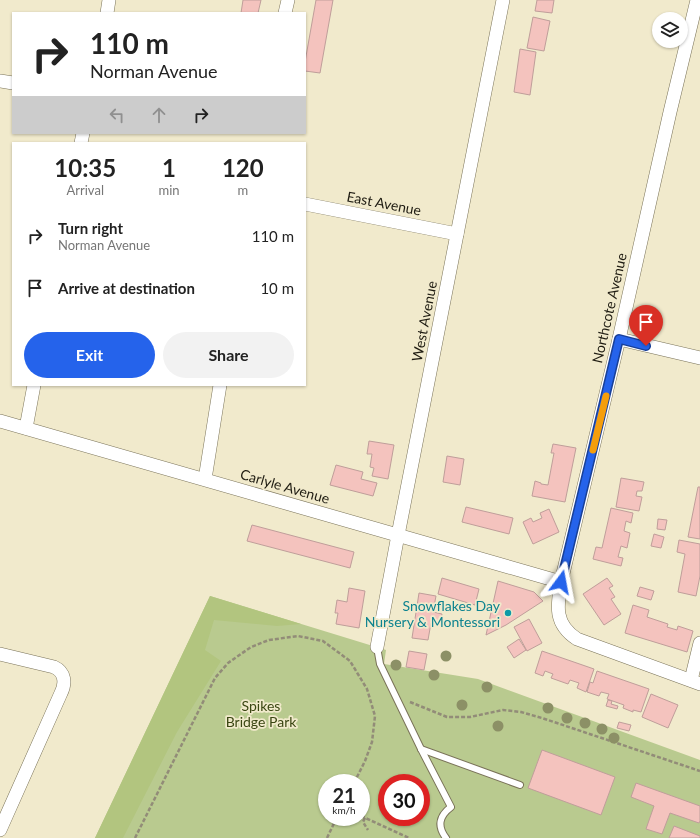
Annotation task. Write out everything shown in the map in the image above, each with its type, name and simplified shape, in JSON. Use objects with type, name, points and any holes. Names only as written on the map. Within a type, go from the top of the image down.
[{"type":"street","points":[[107,12],[109,0]]},
{"type":"street","points":[[286,12],[288,0]]},
{"type":"street","name":"West Avenue","points":[[377,647],[503,0]]},
{"type":"street","name":"Northcote Avenue","points":[[695,682],[577,639],[565,630],[561,623],[558,609],[558,599],[697,0]]},
{"type":"street","points":[[0,81],[12,83]]},
{"type":"street","name":"East Avenue","points":[[306,204],[457,234]]},
{"type":"street","points":[[619,339],[700,358]]},
{"type":"street","points":[[26,428],[34,386]]},
{"type":"street","points":[[205,479],[220,386]]},
{"type":"street","name":"Carlyle Avenue","points":[[0,421],[561,582]]},
{"type":"street","points":[[695,682],[700,643]]},
{"type":"street","points":[[0,654],[54,667],[61,672],[64,683],[64,688],[0,830]]},
{"type":"lane","points":[[377,647],[380,664],[451,807],[445,811],[440,825],[446,838]]},
{"type":"lane","points":[[421,749],[520,785]]},
{"type":"path","points":[[135,838],[215,678],[228,663],[251,647],[269,640],[298,636],[324,641],[350,661],[367,689],[375,716],[372,742],[358,774]]},
{"type":"path","points":[[397,697],[447,717],[470,717],[503,710],[521,712],[700,771]]},
{"type":"path","points":[[370,820],[409,838]]},
{"type":"path","points":[[327,838],[333,826]]},
{"type":"path","points":[[366,826],[368,830]]},
{"type":"green space","name":"Spikes Bridge Park","points":[[210,596],[386,650],[384,664],[478,679],[700,760],[700,838],[95,838]]},
{"type":"green space","points":[[210,596],[301,624],[277,626],[214,620],[205,650],[221,661],[177,732],[123,838],[95,838]]},
{"type":"building","points":[[243,0],[261,0],[258,12],[241,12]]},
{"type":"building","points":[[316,0],[333,0],[320,73],[306,71],[306,56]]},
{"type":"building","points":[[537,0],[554,0],[552,13],[535,11]]},
{"type":"building","points":[[533,17],[550,21],[544,51],[527,48]]},
{"type":"building","points":[[520,49],[536,52],[530,95],[514,92]]},
{"type":"building","points":[[369,441],[394,445],[388,479],[372,476],[374,468],[370,467],[372,454],[367,454]]},
{"type":"building","points":[[553,444],[576,448],[565,502],[532,496],[535,481],[548,485],[554,453],[551,453]]},
{"type":"building","points":[[447,456],[464,459],[460,485],[443,482]]},
{"type":"building","points":[[336,465],[363,472],[361,479],[377,483],[373,496],[330,485]]},
{"type":"building","points":[[621,478],[644,482],[642,491],[637,491],[636,496],[642,497],[639,511],[616,507]]},
{"type":"building","points":[[698,487],[700,487],[700,539],[688,537]]},
{"type":"building","points":[[466,507],[513,518],[509,534],[462,522]]},
{"type":"building","points":[[611,508],[633,513],[631,523],[626,521],[624,531],[630,533],[627,548],[621,546],[618,557],[623,558],[621,566],[593,559],[596,547],[602,548]]},
{"type":"building","points":[[549,509],[559,532],[533,544],[523,522],[531,518],[533,522],[542,518],[540,513]]},
{"type":"building","points":[[658,519],[667,520],[665,530],[657,529]]},
{"type":"building","points":[[252,525],[354,552],[350,568],[247,541]]},
{"type":"building","points":[[654,534],[664,537],[661,548],[651,546]]},
{"type":"building","points":[[679,540],[700,544],[700,576],[696,596],[678,592],[685,554],[677,552]]},
{"type":"building","points":[[442,578],[479,589],[475,605],[438,594]]},
{"type":"building","points":[[607,578],[613,586],[609,588],[615,597],[611,599],[621,614],[604,625],[583,594]]},
{"type":"building","name":"Snowflakes Day Nursery & Montessori","points":[[498,581],[534,592],[543,601],[506,625],[486,635]]},
{"type":"building","points":[[640,587],[654,591],[651,600],[637,596]]},
{"type":"building","points":[[349,588],[365,591],[359,628],[336,624],[338,613],[335,613],[337,600],[347,602]]},
{"type":"building","points":[[419,593],[436,596],[433,612],[442,614],[440,625],[431,623],[428,640],[412,638]]},
{"type":"building","points":[[633,605],[649,610],[647,617],[668,624],[667,627],[677,630],[678,626],[693,631],[687,652],[625,633]]},
{"type":"building","points":[[529,619],[542,643],[527,651],[514,627]]},
{"type":"building","points":[[519,639],[526,650],[514,658],[507,647]]},
{"type":"building","points":[[409,651],[427,654],[424,670],[406,667]]},
{"type":"building","points":[[542,651],[594,669],[586,692],[577,688],[579,683],[570,680],[568,684],[551,678],[553,674],[545,671],[543,676],[535,673]]},
{"type":"building","points":[[597,671],[649,689],[641,712],[633,710],[633,712],[623,708],[624,705],[607,699],[609,694],[601,692],[599,696],[587,692],[590,682],[593,683]]},
{"type":"building","points":[[651,694],[678,705],[668,728],[642,717]]},
{"type":"building","points":[[608,700],[612,701],[611,704],[618,706],[617,709],[606,706]]},
{"type":"building","points":[[619,722],[631,725],[629,731],[617,728]]},
{"type":"building","points":[[542,750],[615,777],[601,815],[528,788]]},
{"type":"building","points":[[636,783],[700,806],[699,823],[670,813],[662,834],[646,829],[654,806],[631,797]]},
{"type":"building","points":[[674,826],[700,836],[700,838],[669,838]]},
{"type":"slow traffic","points":[[593,450],[606,396]]},
{"type":"place","name":"Snowflakes Day Nursery & Montessori","points":[[508,613]]},
{"type":"route","points":[[561,582],[619,339],[646,346]]}]
